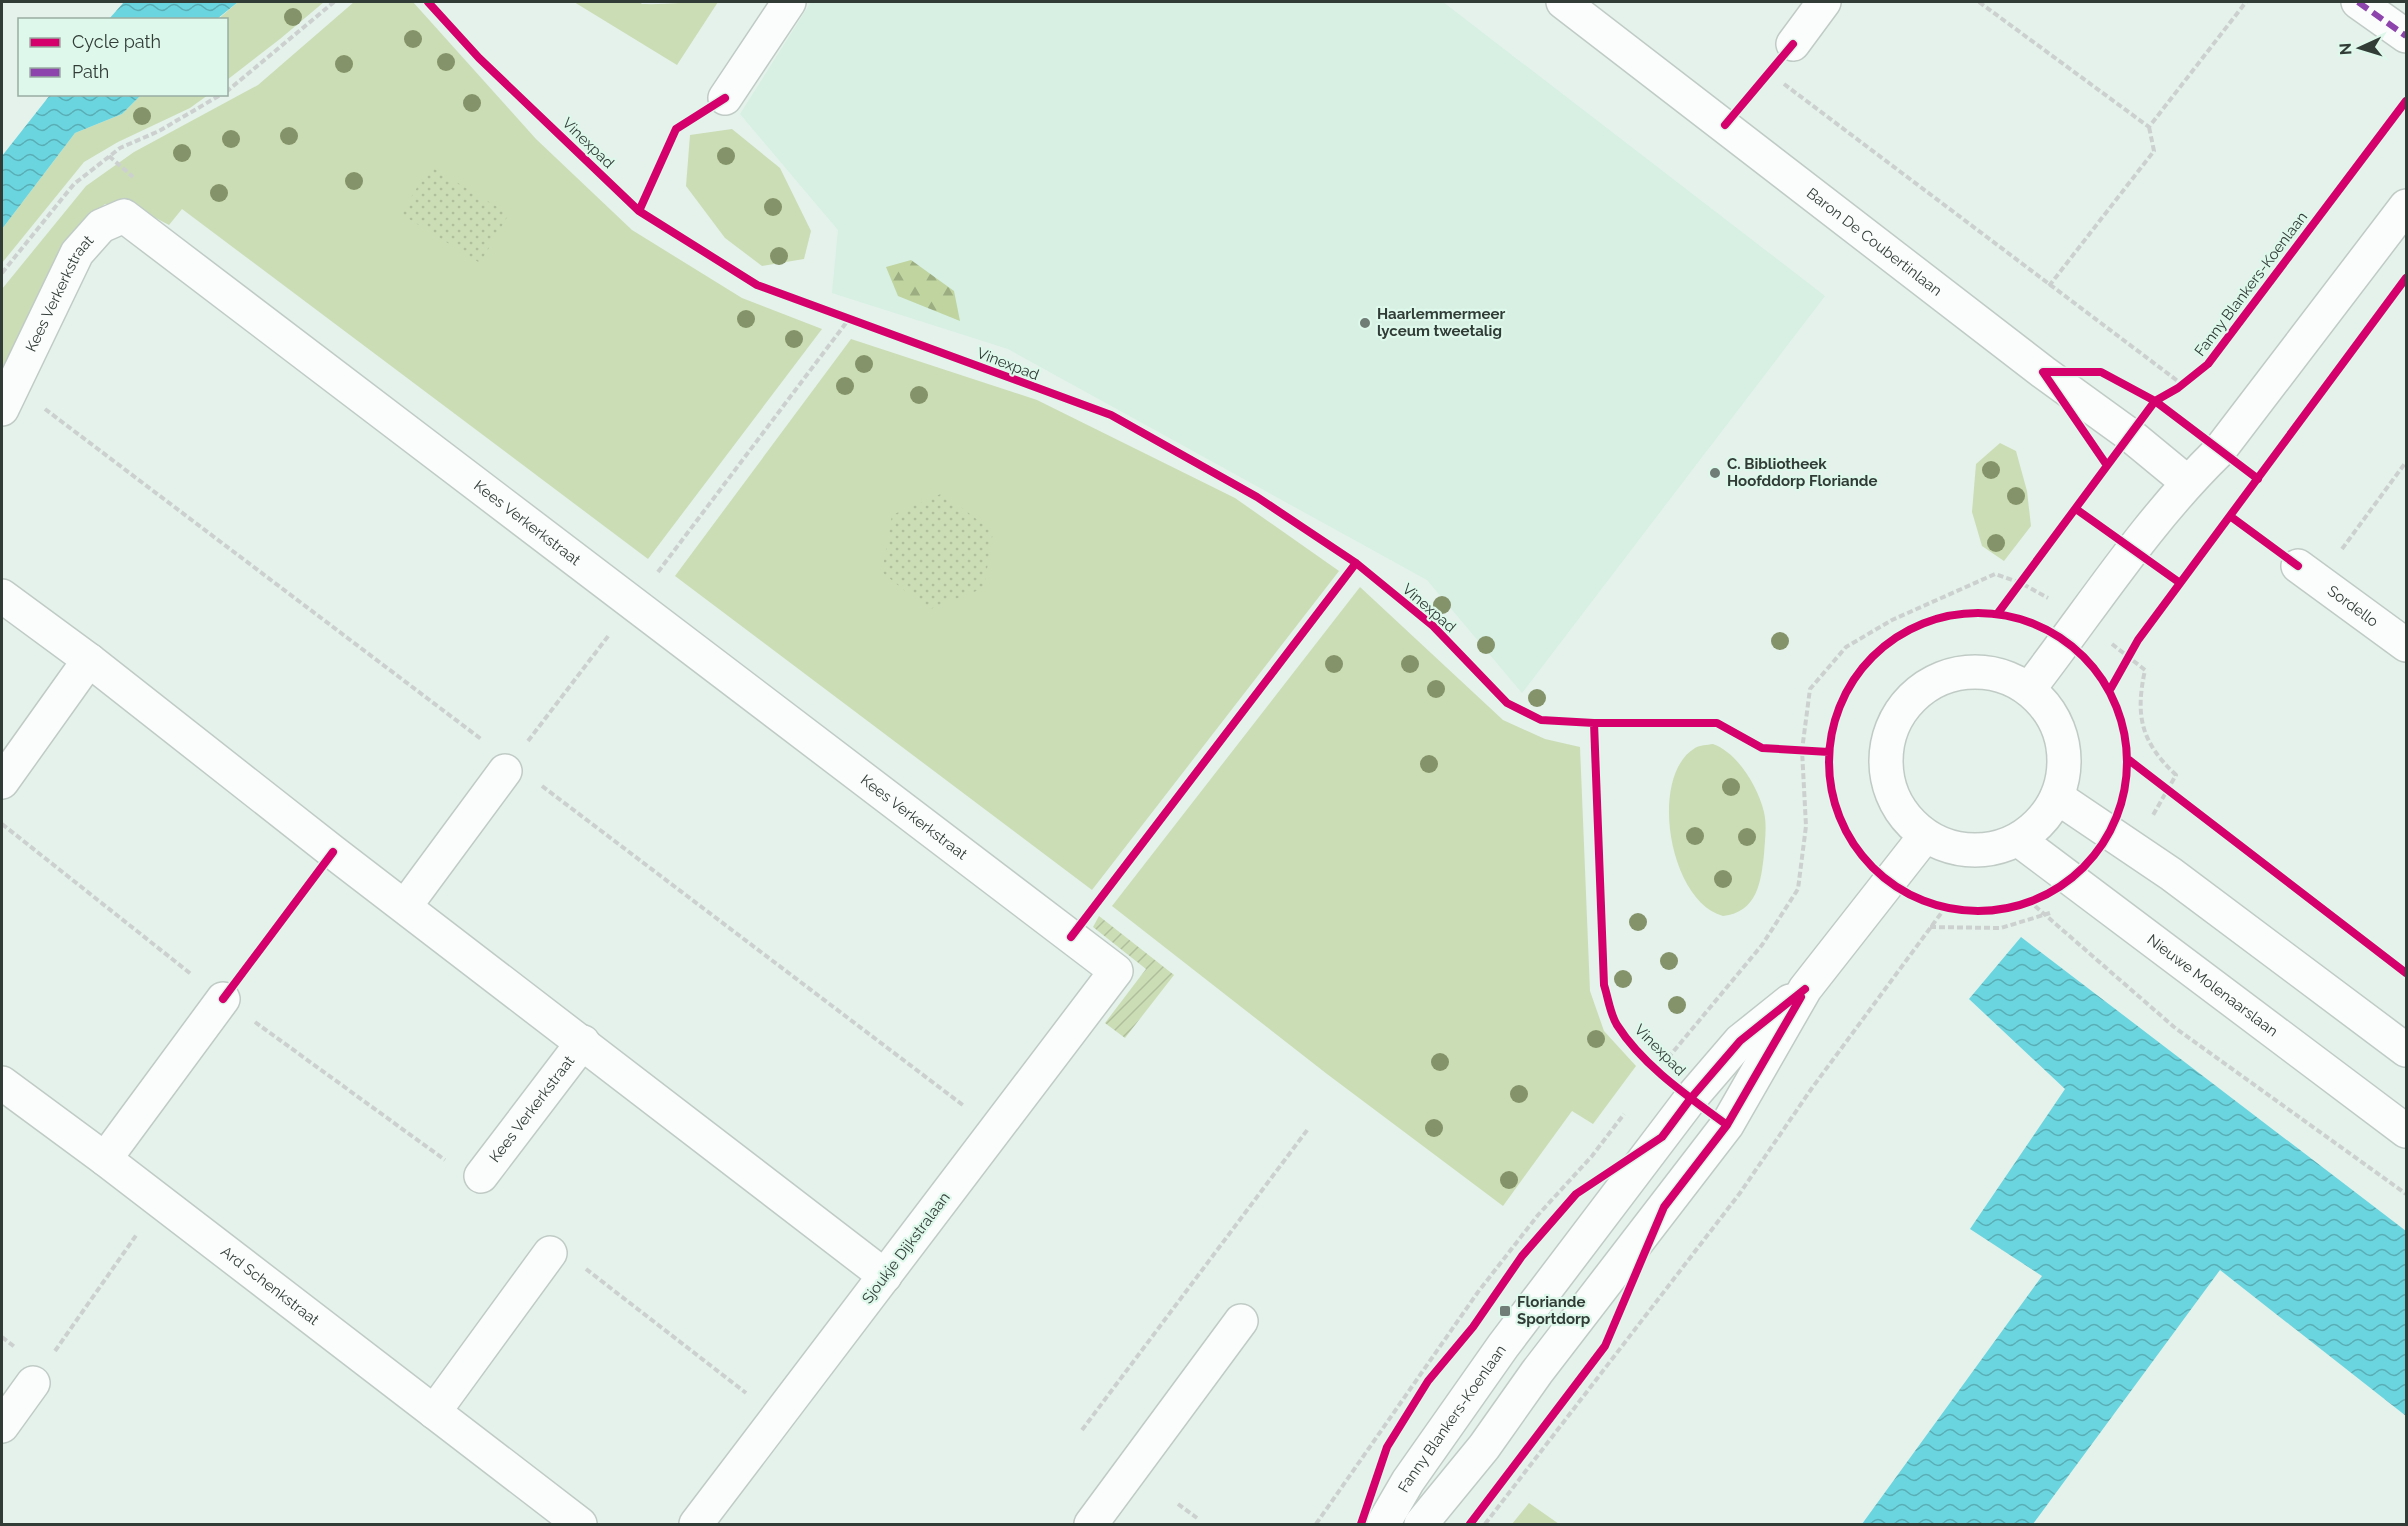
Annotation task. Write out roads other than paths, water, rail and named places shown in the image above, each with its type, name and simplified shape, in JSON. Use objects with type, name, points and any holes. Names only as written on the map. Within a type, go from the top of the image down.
[{"type":"street","points":[[725,98],[789,2]]},
{"type":"street","name":"Baron De Coubertinlaan","points":[[1563,2],[2043,372],[2130,435],[2187,482]]},
{"type":"street","points":[[1793,44],[1824,2]]},
{"type":"street","points":[[2358,2],[2406,36]]},
{"type":"street","points":[[2029,689],[2133,549],[2187,482],[2219,451],[2406,206]]},
{"type":"street","name":"Kees Verkerkstraat","points":[[7,397],[77,253],[101,226],[124,216],[1116,971]]},
{"type":"street","name":"Sordello","points":[[2308,574],[2406,645]]},
{"type":"street","name":"Kees Verkerkstraat","points":[[2,596],[89,660],[333,852],[406,905],[885,1276]]},
{"type":"street","points":[[2,782],[89,660]]},
{"type":"street","points":[[1969,671],[2001,675],[2029,689],[2050,711],[2062,738],[2065,768],[2057,797],[2042,822],[2019,840],[1996,849],[1971,851],[1947,847],[1925,836],[1902,813],[1889,785],[1886,753],[1894,723],[1913,697],[1939,679],[1969,671]]},
{"type":"street","points":[[406,905],[508,766]]},
{"type":"street","points":[[2057,797],[2170,874],[2406,1050]]},
{"type":"street","name":"Fanny Blankers-Koenlaan","points":[[1420,1524],[1484,1447],[1537,1372],[1727,1125],[1805,989],[1925,836]]},
{"type":"street","name":"Nieuwe Molenaarslaan","points":[[2019,840],[2406,1131]]},
{"type":"street","name":"Sjoukje Dijkstralaan","points":[[696,1524],[1116,971]]},
{"type":"street","name":"Fanny Blankers-Koenlaan","points":[[1383,1524],[1408,1481],[1503,1346],[1691,1098],[1740,1041],[1805,989]]},
{"type":"street","points":[[105,1159],[223,999]]},
{"type":"street","name":"Kees Verkerkstraat","points":[[481,1176],[583,1042]]},
{"type":"street","name":"Ard Schenkstraat","points":[[2,1083],[105,1159],[580,1524]]},
{"type":"street","points":[[434,1412],[550,1253]]},
{"type":"street","points":[[1091,1524],[1241,1321]]},
{"type":"street","points":[[2,1426],[33,1383]]},
{"type":"water","points":[[124,2],[238,2],[218,18],[110,18]]},
{"type":"water","points":[[49,96],[140,96],[122,114],[75,133],[2,229],[2,156]]},
{"type":"water","points":[[2021,937],[2406,1231],[2406,1416],[2220,1270],[2033,1524],[1862,1524],[2042,1276],[1970,1229],[2065,1089],[1969,999]]},
{"type":"place","name":"Haarlemmermeer lyceum tweetalig","points":[[1365,323]]},
{"type":"place","name":"C. Bibliotheek Hoofddorp Floriande","points":[[1715,473]]},
{"type":"place","name":"Floriande Sportdorp","points":[[1505,1311]]}]
